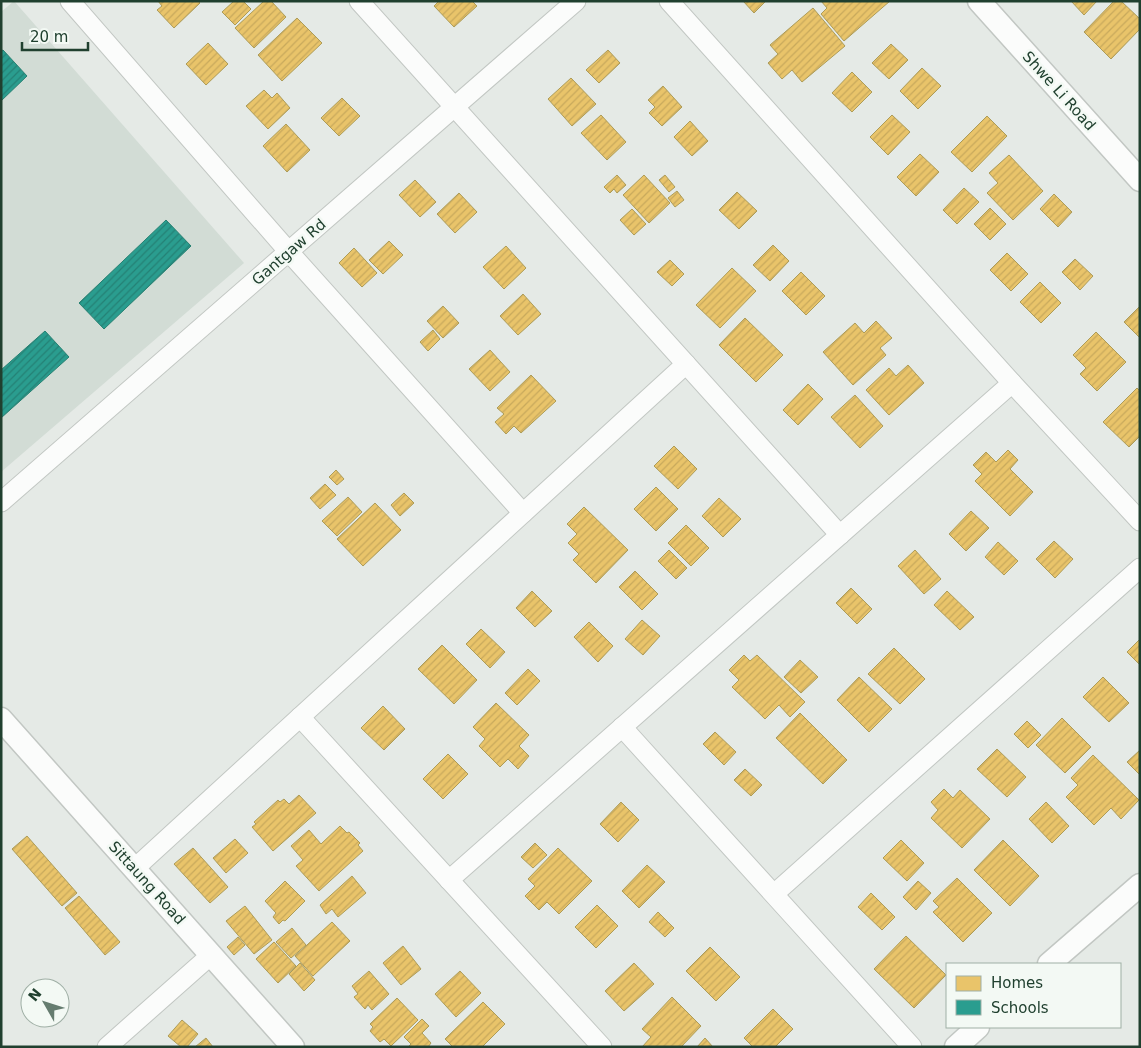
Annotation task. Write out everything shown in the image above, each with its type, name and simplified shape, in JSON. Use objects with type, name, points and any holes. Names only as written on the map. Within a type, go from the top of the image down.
[{"type":"street","points":[[70,1],[289,252],[523,513]]},
{"type":"street","points":[[359,1],[840,535]]},
{"type":"street","name":"Gantgaw Rd","points":[[1,502],[576,1]]},
{"type":"street","points":[[669,1],[1012,382],[1140,521]]},
{"type":"street","name":"Shwe Li Road","points":[[979,1],[1140,180]]},
{"type":"street","points":[[134,869],[686,364]]},
{"type":"street","points":[[449,880],[1012,382]]},
{"type":"street","points":[[774,894],[1140,568]]},
{"type":"street","points":[[300,717],[602,1047]]},
{"type":"street","name":"Sittaung Road","points":[[1,719],[293,1047]]},
{"type":"street","points":[[622,727],[912,1047]]},
{"type":"street","points":[[1050,963],[1140,884]]},
{"type":"street","points":[[106,1047],[211,955]]},
{"type":"street","points":[[956,1047],[977,1028]]},
{"type":"shaded area","points":[[14,1],[244,263],[1,472],[1,12]]},
{"type":"building: Homes","points":[[158,1],[198,1],[200,3],[174,28],[157,10],[162,6]]},
{"type":"building: Homes","points":[[234,1],[243,1],[251,9],[235,25],[222,12]]},
{"type":"building: Homes","points":[[264,1],[271,1],[286,17],[254,48],[235,28]]},
{"type":"building: Homes","points":[[439,1],[472,1],[477,6],[454,27],[434,6]]},
{"type":"building: Homes","points":[[743,1],[766,1],[754,13]]},
{"type":"building: Homes","points":[[821,1],[890,1],[844,41],[821,14],[827,8]]},
{"type":"building: Homes","points":[[1071,1],[1097,1],[1084,15]]},
{"type":"building: Homes","points":[[1114,1],[1121,1],[1140,19],[1140,29],[1111,59],[1084,32]]},
{"type":"building: Homes","points":[[813,8],[845,46],[802,82],[792,70],[782,79],[768,63],[778,54],[770,45]]},
{"type":"building: Homes","points":[[297,18],[322,43],[282,81],[258,55]]},
{"type":"building: Homes","points":[[208,43],[228,64],[206,85],[186,64]]},
{"type":"building: Homes","points":[[891,44],[908,60],[889,79],[872,63]]},
{"type":"building: Homes","points":[[608,50],[620,63],[599,83],[586,70]]},
{"type":"building: Homes","points":[[922,68],[941,86],[918,109],[900,91]]},
{"type":"building: Homes","points":[[852,72],[872,92],[852,112],[832,93]]},
{"type":"building: Homes","points":[[571,78],[596,104],[572,126],[548,99]]},
{"type":"building: Homes","points":[[663,86],[682,107],[662,126],[649,113],[655,107],[648,100]]},
{"type":"building: Homes","points":[[264,90],[272,98],[277,93],[290,108],[268,129],[246,106]]},
{"type":"building: Homes","points":[[342,98],[360,116],[339,136],[321,118]]},
{"type":"building: Homes","points":[[601,115],[626,142],[607,160],[581,133]]},
{"type":"building: Homes","points":[[892,115],[910,132],[888,155],[870,137]]},
{"type":"building: Homes","points":[[987,116],[1007,136],[972,172],[951,152]]},
{"type":"building: Homes","points":[[690,121],[708,141],[692,156],[674,137]]},
{"type":"building: Homes","points":[[286,124],[310,150],[287,172],[263,146]]},
{"type":"building: Homes","points":[[920,154],[939,172],[916,196],[897,177]]},
{"type":"building: Homes","points":[[1009,155],[1043,191],[1013,220],[987,193],[998,183],[989,173]]},
{"type":"building: Homes","points":[[617,175],[626,185],[617,193],[614,189],[610,193],[604,187]]},
{"type":"building: Homes","points":[[644,175],[670,203],[649,223],[623,195]]},
{"type":"building: Homes","points":[[665,175],[675,187],[669,192],[659,180]]},
{"type":"building: Homes","points":[[415,180],[436,202],[420,217],[399,195]]},
{"type":"building: Homes","points":[[964,188],[979,202],[957,224],[943,210]]},
{"type":"building: Homes","points":[[677,191],[684,200],[675,207],[668,198]]},
{"type":"building: Homes","points":[[737,192],[757,211],[739,229],[719,210]]},
{"type":"building: Homes","points":[[459,193],[477,212],[455,233],[437,214]]},
{"type":"building: Homes","points":[[1054,194],[1072,212],[1058,227],[1040,209]]},
{"type":"building: Homes","points":[[990,208],[1006,224],[990,240],[974,224]]},
{"type":"building: Homes","points":[[632,209],[646,224],[634,235],[620,220]]},
{"type":"building: Homes","points":[[389,241],[403,255],[383,274],[369,260]]},
{"type":"building: Homes","points":[[773,245],[789,261],[770,281],[753,265]]},
{"type":"building: Homes","points":[[506,246],[526,268],[504,289],[483,267]]},
{"type":"building: Homes","points":[[354,248],[377,273],[362,287],[339,263]]},
{"type":"building: Homes","points":[[1007,253],[1028,274],[1011,291],[990,270]]},
{"type":"building: Homes","points":[[1075,259],[1093,276],[1080,290],[1062,272]]},
{"type":"building: Homes","points":[[670,260],[684,274],[672,286],[657,272]]},
{"type":"building: Homes","points":[[732,268],[756,291],[720,328],[696,305]]},
{"type":"building: Homes","points":[[801,272],[825,296],[806,315],[782,291]]},
{"type":"building: Homes","points":[[1040,282],[1061,303],[1041,323],[1020,302]]},
{"type":"building: Homes","points":[[523,294],[541,314],[518,335],[500,316]]},
{"type":"building: Homes","points":[[443,306],[459,323],[443,338],[427,321]]},
{"type":"building: Homes","points":[[1140,306],[1140,338],[1124,322]]},
{"type":"building: Homes","points":[[745,318],[783,355],[756,382],[719,345]]},
{"type":"building: Homes","points":[[876,321],[892,338],[880,348],[886,355],[853,385],[823,352],[855,323],[864,333]]},
{"type":"building: Homes","points":[[433,330],[440,339],[428,351],[420,342]]},
{"type":"building: Homes","points":[[1096,332],[1126,362],[1097,391],[1080,374],[1086,368],[1073,355]]},
{"type":"building: Homes","points":[[490,350],[510,372],[490,391],[469,369]]},
{"type":"building: Homes","points":[[908,365],[924,383],[889,415],[866,390],[889,368],[896,376]]},
{"type":"building: Homes","points":[[531,375],[556,401],[521,433],[514,426],[506,434],[495,422],[504,414],[497,408]]},
{"type":"building: Homes","points":[[808,384],[823,399],[798,425],[783,410]]},
{"type":"building: Homes","points":[[1137,388],[1140,391],[1140,436],[1129,447],[1103,422]]},
{"type":"building: Homes","points":[[855,395],[883,426],[860,448],[831,417]]},
{"type":"building: Homes","points":[[674,446],[697,469],[678,489],[654,466]]},
{"type":"building: Homes","points":[[1008,450],[1018,460],[1010,469],[1033,492],[1010,516],[975,481],[982,474],[973,465],[986,452],[996,462]]},
{"type":"building: Homes","points":[[336,470],[344,479],[337,485],[329,477]]},
{"type":"building: Homes","points":[[325,484],[336,495],[320,509],[310,498]]},
{"type":"building: Homes","points":[[656,487],[678,509],[656,531],[634,509]]},
{"type":"building: Homes","points":[[404,493],[414,503],[400,516],[391,505]]},
{"type":"building: Homes","points":[[348,497],[362,512],[337,536],[322,521]]},
{"type":"building: Homes","points":[[719,498],[741,519],[723,537],[702,516]]},
{"type":"building: Homes","points":[[375,503],[401,530],[363,566],[337,539]]},
{"type":"building: Homes","points":[[584,507],[628,550],[596,583],[573,560],[579,554],[568,543],[577,534],[567,524]]},
{"type":"building: Homes","points":[[971,511],[989,528],[966,551],[949,534]]},
{"type":"building: Homes","points":[[686,525],[709,548],[691,566],[668,543]]},
{"type":"building: Homes","points":[[1054,541],[1073,559],[1055,578],[1036,559]]},
{"type":"building: Homes","points":[[998,542],[1018,561],[1004,575],[985,557]]},
{"type":"building: Homes","points":[[669,550],[687,568],[676,579],[658,561]]},
{"type":"building: Homes","points":[[915,550],[941,579],[924,594],[898,566]]},
{"type":"building: Homes","points":[[635,571],[658,594],[642,610],[619,587]]},
{"type":"building: Homes","points":[[851,588],[872,609],[857,624],[836,603]]},
{"type":"building: Homes","points":[[532,591],[552,611],[535,627],[516,608]]},
{"type":"building: Homes","points":[[947,591],[974,617],[960,630],[934,605]]},
{"type":"building: Homes","points":[[642,620],[660,636],[643,655],[625,639]]},
{"type":"building: Homes","points":[[589,622],[613,646],[598,662],[574,637]]},
{"type":"building: Homes","points":[[481,629],[505,652],[490,668],[466,644]]},
{"type":"building: Homes","points":[[1140,639],[1140,665],[1127,652]]},
{"type":"building: Homes","points":[[442,645],[477,680],[454,704],[418,669]]},
{"type":"building: Homes","points":[[894,648],[925,679],[900,704],[868,674]]},
{"type":"building: Homes","points":[[744,655],[750,661],[757,655],[805,702],[790,717],[779,705],[765,719],[732,687],[739,680],[729,670]]},
{"type":"building: Homes","points":[[800,660],[818,677],[801,693],[784,677]]},
{"type":"building: Homes","points":[[528,669],[540,681],[517,705],[505,693]]},
{"type":"building: Homes","points":[[859,677],[892,709],[869,732],[837,700]]},
{"type":"building: Homes","points":[[1103,677],[1129,703],[1109,722],[1083,697]]},
{"type":"building: Homes","points":[[496,703],[529,735],[519,746],[529,756],[518,769],[508,759],[500,767],[479,746],[485,739],[473,727]]},
{"type":"building: Homes","points":[[383,706],[405,729],[384,750],[361,728]]},
{"type":"building: Homes","points":[[800,713],[847,760],[823,784],[776,738]]},
{"type":"building: Homes","points":[[1062,718],[1091,747],[1065,773],[1036,745]]},
{"type":"building: Homes","points":[[1027,721],[1041,735],[1028,748],[1014,734]]},
{"type":"building: Homes","points":[[715,732],[736,752],[724,765],[703,744]]},
{"type":"building: Homes","points":[[997,749],[1026,777],[1007,797],[977,769]]},
{"type":"building: Homes","points":[[1140,750],[1140,775],[1127,762]]},
{"type":"building: Homes","points":[[448,754],[468,774],[443,799],[423,779]]},
{"type":"building: Homes","points":[[1093,755],[1139,800],[1121,819],[1111,808],[1094,825],[1066,797],[1078,785],[1071,778]]},
{"type":"building: Homes","points":[[745,769],[762,785],[751,796],[734,780]]},
{"type":"building: Homes","points":[[944,789],[953,798],[960,790],[990,819],[962,848],[931,818],[938,810],[931,802]]},
{"type":"building: Homes","points":[[299,795],[316,813],[273,851],[252,827],[256,824],[254,822],[278,800],[280,802],[284,799],[289,804]]},
{"type":"building: Homes","points":[[621,802],[639,820],[618,842],[600,824]]},
{"type":"building: Homes","points":[[1046,802],[1069,826],[1052,843],[1029,819]]},
{"type":"building: Homes","points":[[340,826],[360,843],[358,845],[363,851],[319,891],[296,866],[303,860],[291,846],[309,830],[321,844]]},
{"type":"building: Homes","points":[[27,836],[77,893],[62,906],[12,849]]},
{"type":"building: Homes","points":[[235,839],[248,853],[226,873],[213,858]]},
{"type":"building: Homes","points":[[901,840],[924,863],[907,881],[883,858]]},
{"type":"building: Homes","points":[[1003,840],[1039,876],[1010,906],[974,870]]},
{"type":"building: Homes","points":[[535,843],[547,855],[533,868],[521,857]]},
{"type":"building: Homes","points":[[193,848],[228,887],[210,903],[174,864]]},
{"type":"building: Homes","points":[[558,848],[592,881],[559,914],[547,902],[539,910],[525,896],[535,886],[528,879]]},
{"type":"building: Homes","points":[[647,865],[665,882],[639,908],[622,891]]},
{"type":"building: Homes","points":[[352,876],[366,893],[338,917],[332,909],[326,914],[320,905]]},
{"type":"building: Homes","points":[[957,878],[992,913],[963,942],[933,912],[939,907],[933,901]]},
{"type":"building: Homes","points":[[285,881],[305,901],[285,921],[283,920],[279,924],[273,917],[276,913],[265,901]]},
{"type":"building: Homes","points":[[918,881],[931,893],[916,910],[903,897]]},
{"type":"building: Homes","points":[[871,893],[895,917],[882,930],[858,907]]},
{"type":"building: Homes","points":[[79,896],[120,942],[105,955],[65,908]]},
{"type":"building: Homes","points":[[597,905],[618,926],[596,948],[575,927]]},
{"type":"building: Homes","points":[[245,906],[272,940],[254,954],[226,921]]},
{"type":"building: Homes","points":[[658,912],[674,928],[665,937],[649,922]]},
{"type":"building: Homes","points":[[332,922],[350,941],[313,976],[295,956]]},
{"type":"building: Homes","points":[[292,928],[306,945],[291,958],[276,942]]},
{"type":"building: Homes","points":[[906,936],[946,975],[914,1008],[874,969]]},
{"type":"building: Homes","points":[[238,937],[245,945],[234,955],[227,947]]},
{"type":"building: Homes","points":[[274,942],[296,966],[278,983],[256,959]]},
{"type":"building: Homes","points":[[403,946],[421,969],[401,985],[383,963]]},
{"type":"building: Homes","points":[[710,947],[740,977],[716,1001],[686,971]]},
{"type":"building: Homes","points":[[300,963],[315,980],[304,991],[289,974]]},
{"type":"building: Homes","points":[[634,963],[654,984],[624,1011],[605,991]]},
{"type":"building: Homes","points":[[369,971],[389,994],[372,1010],[368,1005],[365,1009],[354,997],[358,994],[352,986]]},
{"type":"building: Homes","points":[[460,971],[481,993],[456,1017],[435,994]]},
{"type":"building: Homes","points":[[672,997],[701,1026],[681,1047],[642,1047],[651,1037],[642,1029]]},
{"type":"building: Homes","points":[[397,998],[418,1020],[391,1046],[384,1039],[380,1042],[370,1031],[373,1027],[370,1024]]},
{"type":"building: Homes","points":[[483,1002],[505,1024],[482,1047],[453,1047],[445,1039]]},
{"type":"building: Homes","points":[[773,1009],[793,1029],[775,1047],[753,1047],[744,1038]]},
{"type":"building: Homes","points":[[422,1019],[429,1026],[422,1033],[431,1043],[428,1047],[408,1047],[411,1044],[404,1037]]},
{"type":"building: Homes","points":[[182,1020],[198,1034],[187,1047],[181,1047],[168,1036]]},
{"type":"building: Homes","points":[[206,1038],[213,1047],[195,1047]]},
{"type":"building: Homes","points":[[705,1038],[713,1047],[697,1047]]},
{"type":"building: Schools","points":[[3,50],[27,76],[1,101],[1,51]]},
{"type":"building: Schools","points":[[166,220],[191,246],[104,329],[79,303]]},
{"type":"building: Schools","points":[[45,331],[69,357],[1,418],[1,370]]}]
